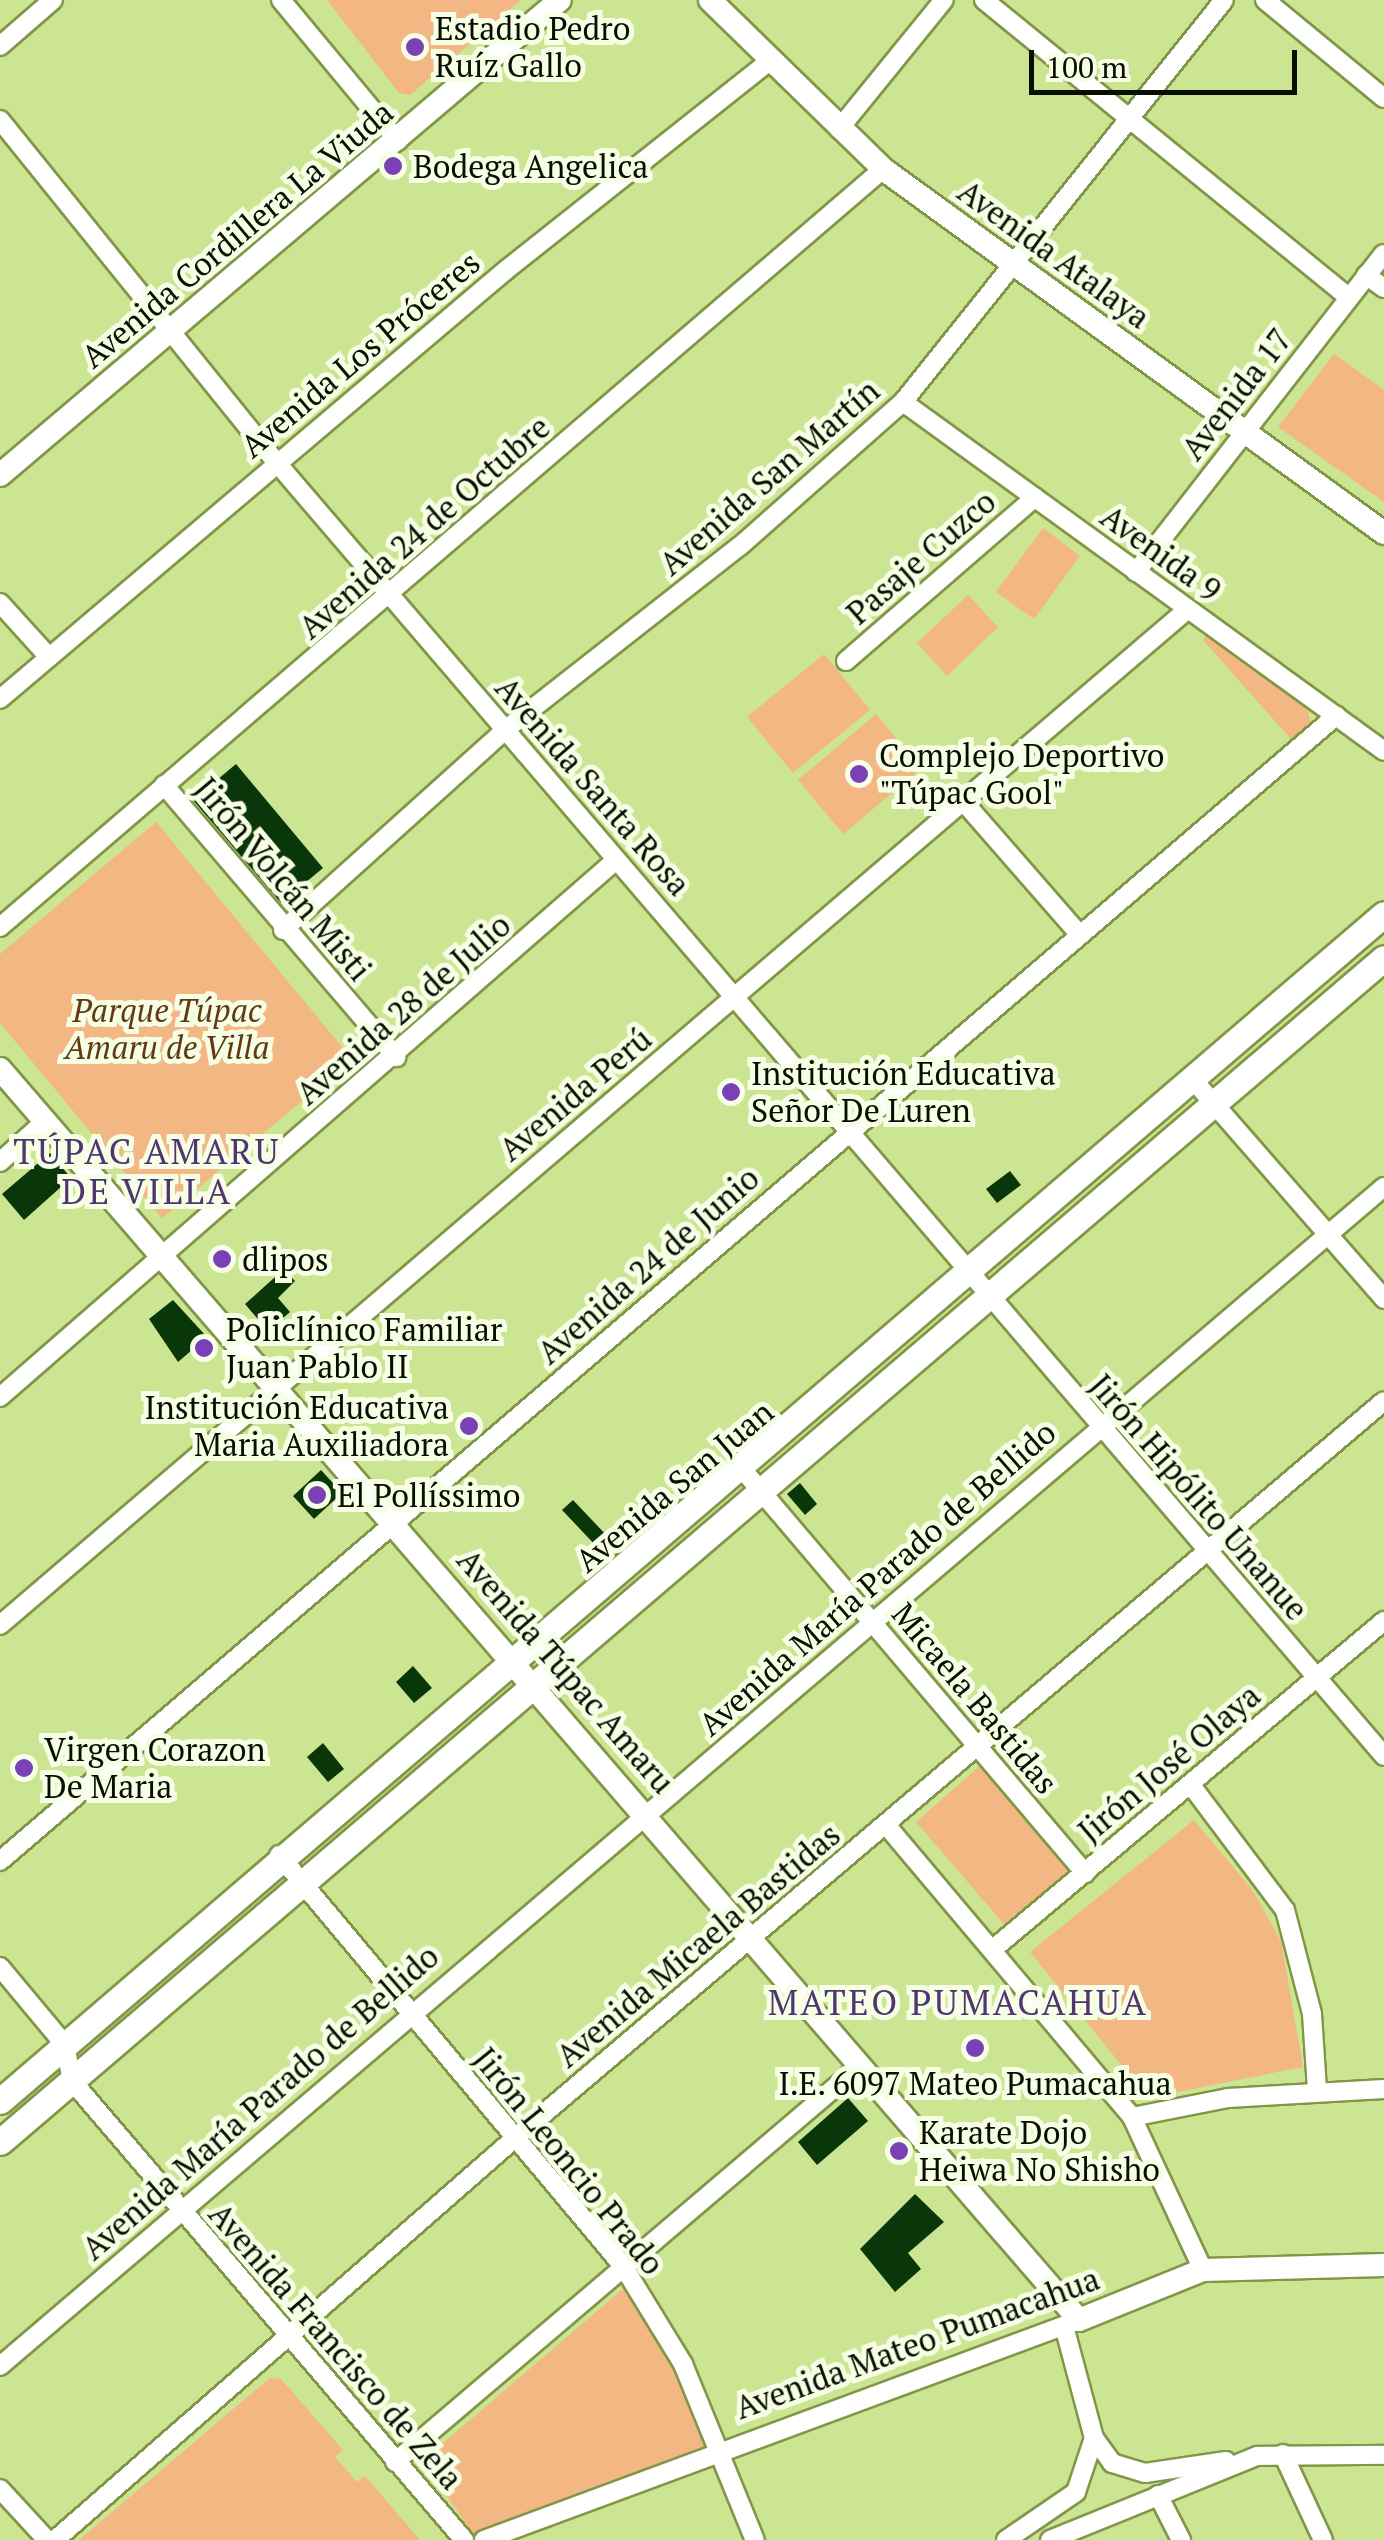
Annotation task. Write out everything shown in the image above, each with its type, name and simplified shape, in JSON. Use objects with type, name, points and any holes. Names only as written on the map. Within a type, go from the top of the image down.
[{"type":"main road","name":"Avenida San Juan","points":[[0,2101],[279,1855],[517,1661],[1196,1082],[1384,914]]},
{"type":"main road","name":"Avenida San Juan","points":[[0,2142],[1384,958]]},
{"type":"street","points":[[0,46],[53,0]]},
{"type":"street","points":[[281,0],[398,140]]},
{"type":"street","name":"Avenida Cordillera La Viuda","points":[[0,476],[172,334],[560,0]]},
{"type":"street","name":"Avenida Atalaya","points":[[710,0],[766,64],[883,170],[1384,533]]},
{"type":"street","points":[[839,129],[944,0]]},
{"type":"street","points":[[984,0],[1348,297]]},
{"type":"street","name":"Avenida San Martín","points":[[283,930],[506,730],[740,546],[903,402],[1224,0]]},
{"type":"street","points":[[1265,0],[1384,98]]},
{"type":"street","name":"Avenida Los Próceres","points":[[0,699],[278,463],[766,64]]},
{"type":"street","name":"Avenida Santa Rosa","points":[[0,120],[278,463],[850,1129],[970,1275]]},
{"type":"street","name":"Avenida 24 de Octubre","points":[[0,926],[392,597],[883,170]]},
{"type":"street","name":"Avenida 17","points":[[1136,572],[1384,254]]},
{"type":"street","points":[[1366,274],[1384,288]]},
{"type":"street","name":"Avenida 9","points":[[903,402],[1384,752]]},
{"type":"street","name":"Pasaje Cuzco","points":[[846,661],[1034,498]]},
{"type":"street","points":[[0,604],[48,656]]},
{"type":"street","name":"Avenida Perú","points":[[0,1625],[1188,609]]},
{"type":"street","name":"Avenida 24 de Junio","points":[[0,1861],[1336,716]]},
{"type":"street","name":"Jirón Volcán Misti","points":[[164,785],[283,930],[396,1057]]},
{"type":"street","points":[[963,801],[1080,935]]},
{"type":"street","name":"Avenida 28 de Julio","points":[[0,1397],[396,1057],[616,860]]},
{"type":"street","name":"Avenida Túpac Amaru","points":[[0,1069],[274,1391],[517,1661],[648,1814],[1071,2323]]},
{"type":"street","points":[[1196,1082],[1384,1299]]},
{"type":"street","points":[[0,1162],[44,1122]]},
{"type":"street","name":"Avenida María Parado de Bellido","points":[[0,2366],[407,2013],[648,1814],[1096,1428],[1384,1187]]},
{"type":"street","name":"Jirón Hipólito Unanue","points":[[970,1275],[1096,1428],[1210,1552],[1384,1756]]},
{"type":"street","name":"Avenida Micaela Bastidas","points":[[55,2540],[515,2138],[1384,1402]]},
{"type":"street","name":"Micaela Bastidas","points":[[743,1470],[1085,1873]]},
{"type":"street","name":"Jirón José Olaya","points":[[992,1950],[1384,1621]]},
{"type":"street","points":[[1191,1786],[1285,1910],[1312,2014],[1317,2090]]},
{"type":"street","points":[[887,1826],[1132,2117],[1203,2270]]},
{"type":"street","name":"Jirón Leoncio Prado","points":[[279,1855],[407,2013],[623,2266],[682,2364],[722,2449],[755,2540]]},
{"type":"street","points":[[0,1967],[65,2045]]},
{"type":"street","name":"Avenida Francisco de Zela","points":[[65,2045],[72,2080],[286,2336],[464,2540]]},
{"type":"street","points":[[395,2462],[860,2066]]},
{"type":"street","points":[[1132,2117],[1317,2090],[1384,2089]]},
{"type":"street","name":"Avenida Mateo Pumacahua","points":[[484,2540],[1071,2323],[1203,2270],[1384,2265]]},
{"type":"street","points":[[1006,2540],[1076,2492],[1094,2438],[1071,2323]]},
{"type":"street","points":[[1094,2438],[1124,2471],[1283,2454],[1384,2455]]},
{"type":"street","points":[[1283,2454],[1322,2540]]},
{"type":"street","points":[[1050,2540],[1257,2456]]},
{"type":"street","points":[[0,2489],[47,2540]]},
{"type":"street","points":[[1158,2495],[1181,2540]]},
{"type":"green space","name":"Estadio Pedro Ruíz Gallo","points":[[327,0],[521,0],[410,95],[399,93]]},
{"type":"green space","points":[[1334,354],[1384,390],[1384,502],[1278,427]]},
{"type":"green space","points":[[1043,528],[1080,556],[1034,619],[996,592]]},
{"type":"green space","points":[[968,595],[998,627],[947,676],[917,643]]},
{"type":"green space","points":[[1207,635],[1308,710],[1310,723],[1291,739],[1203,640]]},
{"type":"green space","points":[[824,654],[870,710],[793,773],[747,717]]},
{"type":"green space","name":"Complejo Deportivo \"Túpac Gool\"","points":[[876,714],[921,769],[843,834],[798,780]]},
{"type":"green space","name":"Parque Túpac Amaru de Villa","points":[[156,822],[352,1059],[162,1218],[0,1023],[0,954]]},
{"type":"green space","points":[[983,1763],[1078,1873],[1009,1930],[916,1822]]},
{"type":"green space","points":[[1194,1820],[1253,1891],[1281,1941],[1303,2067],[1148,2098],[1030,1952]]},
{"type":"green space","points":[[624,2288],[666,2351],[710,2447],[475,2536],[422,2461]]},
{"type":"green space","points":[[270,2378],[281,2379],[343,2450],[335,2457],[357,2482],[365,2476],[420,2540],[79,2540]]},
{"type":"building","points":[[236,764],[323,868],[281,903],[193,800]]},
{"type":"building","points":[[50,1153],[71,1178],[24,1220],[2,1194]]},
{"type":"building","points":[[1010,1171],[1021,1185],[997,1203],[986,1189]]},
{"type":"building","points":[[284,1269],[295,1281],[278,1298],[290,1312],[268,1331],[245,1304]]},
{"type":"building","points":[[173,1300],[207,1337],[178,1362],[149,1319]]},
{"type":"building","name":"El Pollíssimo","points":[[321,1470],[342,1493],[314,1519],[293,1496]]},
{"type":"building","points":[[800,1483],[817,1504],[805,1515],[787,1494]]},
{"type":"building","points":[[573,1500],[609,1538],[598,1548],[562,1510]]},
{"type":"building","points":[[413,1666],[432,1688],[414,1703],[396,1682]]},
{"type":"building","points":[[323,1743],[344,1769],[328,1782],[307,1757]]},
{"type":"building","points":[[848,2098],[868,2121],[817,2165],[798,2142]]},
{"type":"building","points":[[915,2194],[944,2222],[908,2253],[921,2269],[895,2292],[860,2249]]},
{"type":"place","name":"Estadio Pedro Ruíz Gallo","points":[[415,47]]},
{"type":"place","name":"Bodega Angelica","points":[[393,166]]},
{"type":"place","name":"Complejo Deportivo \"Túpac Gool\"","points":[[859,774]]},
{"type":"place","name":"Institución Educativa Señor De Luren","points":[[731,1092]]},
{"type":"place","name":"dlipos","points":[[222,1259]]},
{"type":"place","name":"Policlínico Familiar Juan Pablo II","points":[[204,1348]]},
{"type":"place","name":"Institución Educativa Maria Auxiliadora","points":[[469,1426]]},
{"type":"place","name":"El Pollíssimo","points":[[317,1495]]},
{"type":"place","name":"Virgen Corazon De Maria","points":[[24,1768]]},
{"type":"place","name":"I.E. 6097 Mateo Pumacahua","points":[[975,2048]]},
{"type":"place","name":"Karate Dojo Heiwa No Shisho","points":[[899,2151]]},
{"type":"district","name":"TÚPAC AMARU DE VILLA","points":[[147,1171]]},
{"type":"district","name":"MATEO PUMACAHUA","points":[[958,2002]]}]
